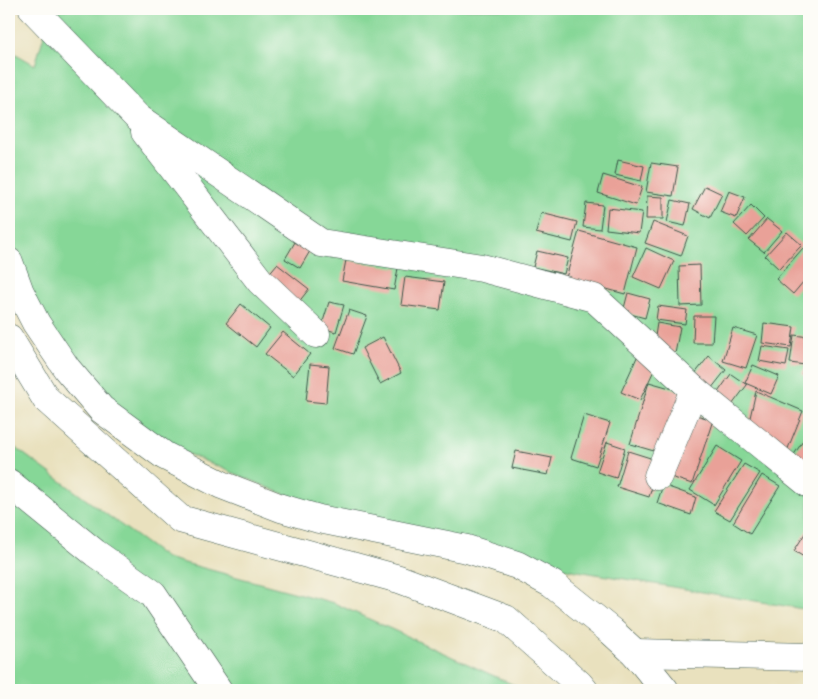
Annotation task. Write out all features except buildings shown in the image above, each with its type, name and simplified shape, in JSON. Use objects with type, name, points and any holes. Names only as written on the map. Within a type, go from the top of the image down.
[{"type":"street","points":[[33,9],[138,118],[321,243],[482,268],[594,298],[694,390],[809,484]]},
{"type":"street","points":[[117,95],[260,281],[316,334]]},
{"type":"street","points":[[9,262],[20,292],[36,323],[67,369],[101,410],[166,456],[222,485],[281,508],[319,519],[467,549],[517,565],[552,584],[611,631],[635,653],[665,690]]},
{"type":"street","points":[[9,338],[46,399],[180,519],[399,579],[506,619],[584,690]]},
{"type":"street","points":[[658,476],[694,390]]},
{"type":"street","points":[[9,483],[95,553],[152,594],[218,690]]},
{"type":"street","points":[[635,653],[809,657]]},
{"type":"green space","points":[[52,9],[809,9],[809,610],[394,540],[97,416],[9,253],[9,50],[35,65]]},
{"type":"green space","points":[[9,443],[166,558],[334,603],[516,686],[519,690],[9,690]]}]
